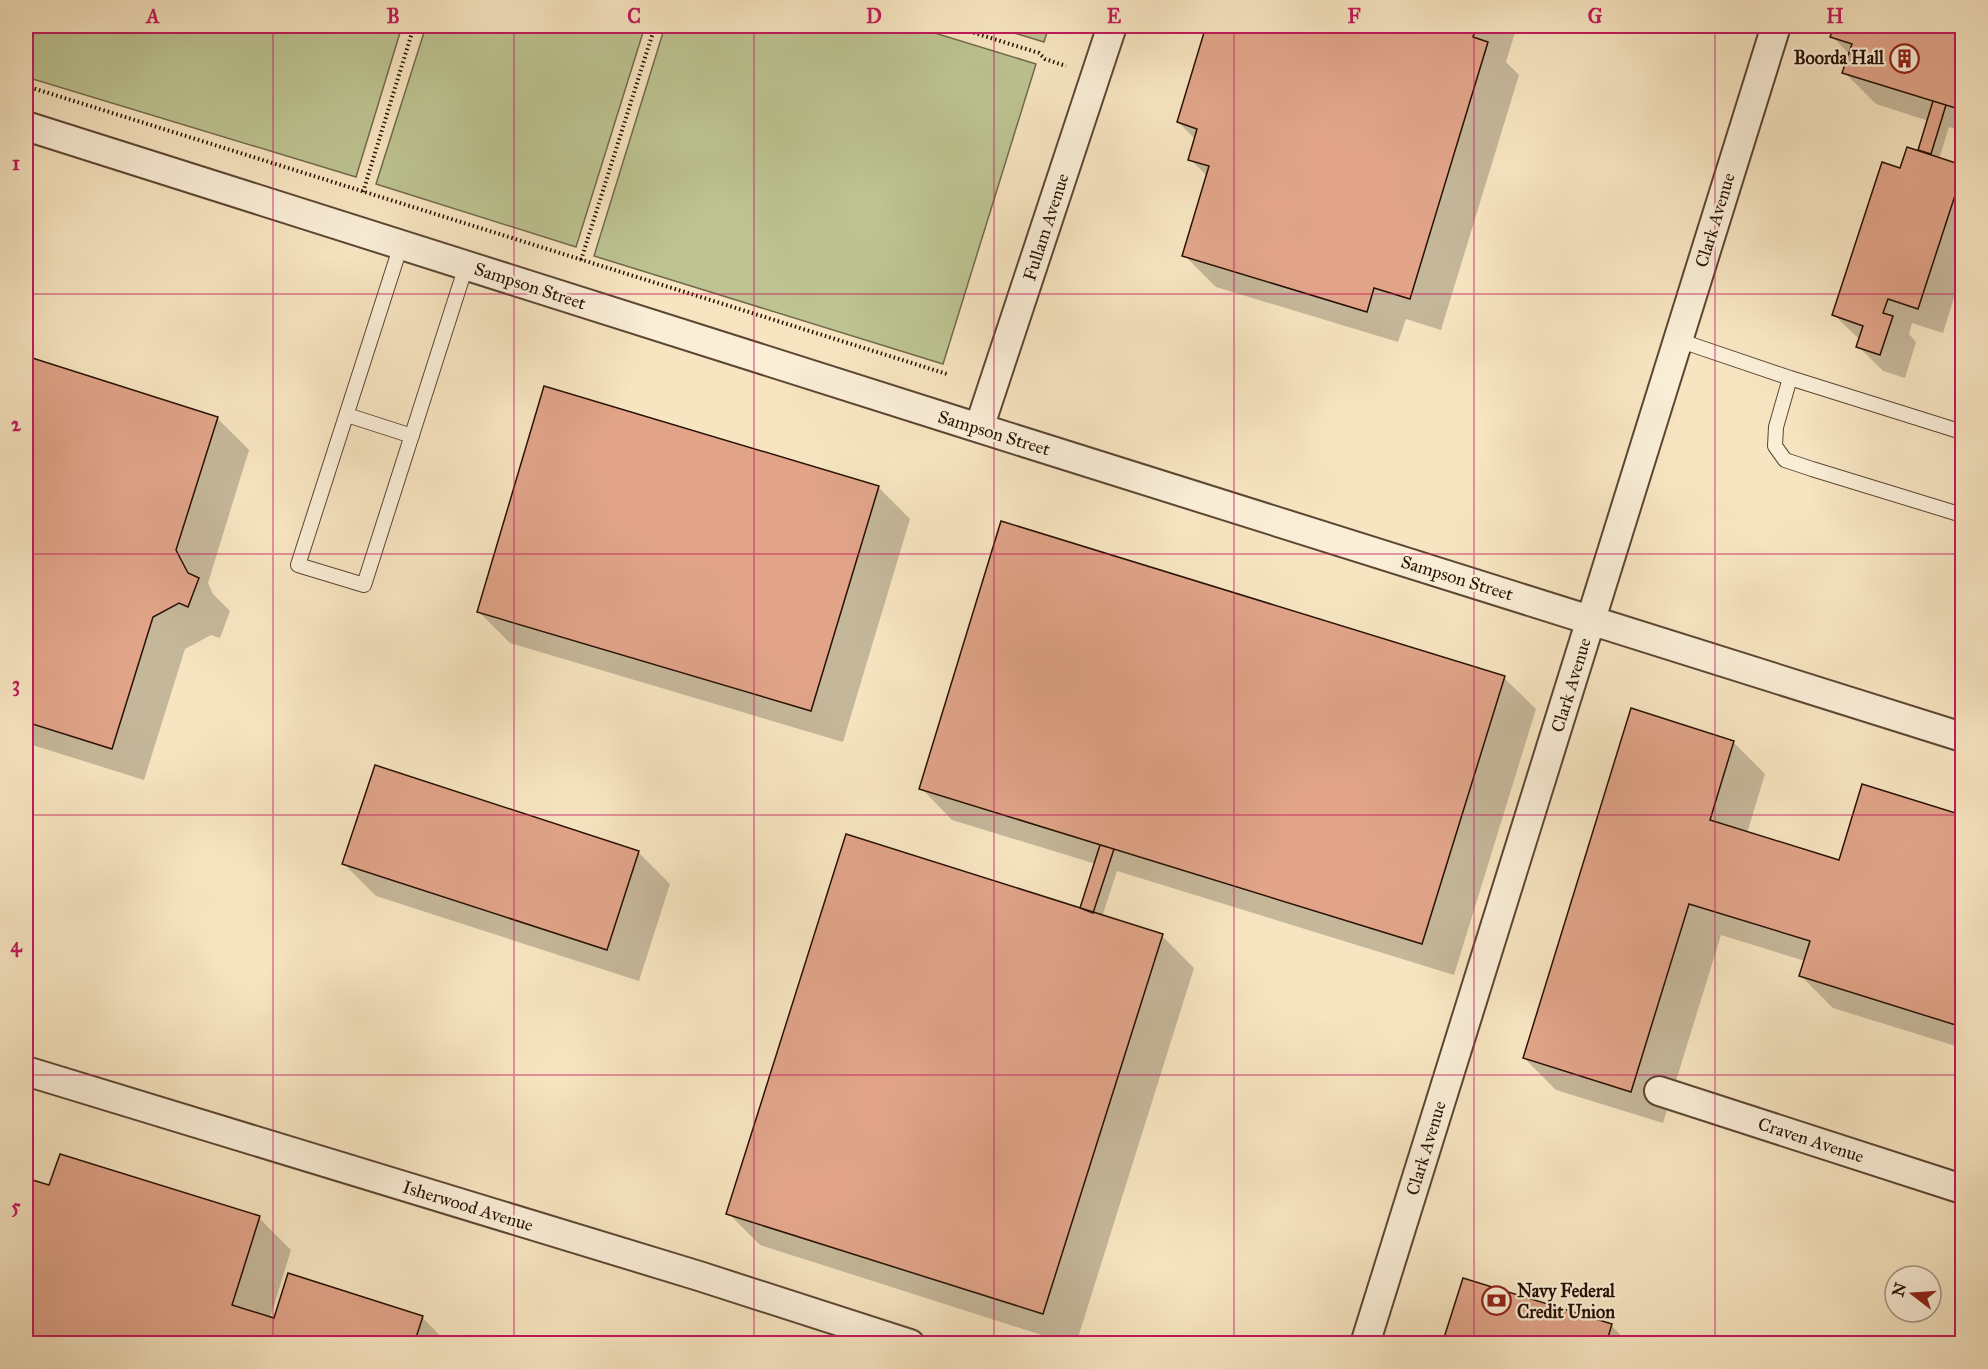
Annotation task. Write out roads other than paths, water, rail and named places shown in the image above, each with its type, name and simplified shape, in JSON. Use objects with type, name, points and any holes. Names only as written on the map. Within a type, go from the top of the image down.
[{"type":"street","name":"Fullam Avenue","points":[[979,428],[1112,26]]},
{"type":"street","name":"Clark Avenue","points":[[1365,1344],[1776,26]]},
{"type":"street","name":"Sampson Street","points":[[26,126],[1962,737]]},
{"type":"street","name":"Isherwood Avenue","points":[[26,1071],[699,1276],[910,1344]]},
{"type":"street","name":"Craven Avenue","points":[[1659,1091],[1962,1189]]},
{"type":"lane","points":[[401,245],[298,565],[364,585],[466,266]]},
{"type":"lane","points":[[1678,340],[1962,432]]},
{"type":"lane","points":[[1790,378],[1776,427],[1775,446],[1785,460],[1962,515]]},
{"type":"lane","points":[[346,415],[412,436]]},
{"type":"place","name":"Boorda Hall","points":[[1905,58]]},
{"type":"place","name":"Navy Federal Credit Union","points":[[1496,1301]]}]
